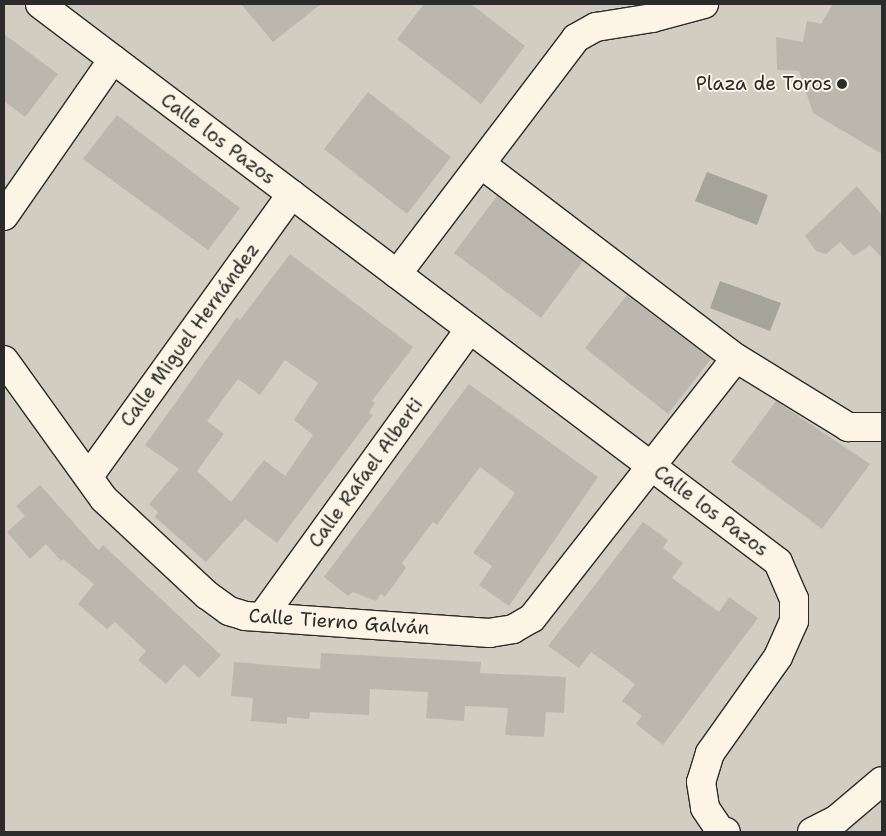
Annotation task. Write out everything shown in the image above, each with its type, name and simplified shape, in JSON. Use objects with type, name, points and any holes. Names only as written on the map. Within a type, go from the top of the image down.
[{"type":"street","name":"Calle los Pazos","points":[[40,4],[778,562],[794,599],[794,621],[778,657],[710,754],[701,782],[705,808],[720,830],[726,832]]},
{"type":"street","points":[[397,274],[576,38],[596,27],[652,11],[704,4]]},
{"type":"street","points":[[4,216],[113,59]]},
{"type":"street","points":[[481,164],[736,358],[848,427],[882,427]]},
{"type":"street","name":"Calle Miguel Hernández","points":[[89,476],[292,194]]},
{"type":"street","name":"Calle Rafael Alberti","points":[[262,617],[470,329]]},
{"type":"street","name":"Calle Tierno Galván","points":[[4,360],[104,499],[207,595],[229,610],[262,617],[489,633],[514,629],[532,618],[736,358]]},
{"type":"street","points":[[812,832],[836,820],[882,781]]},
{"type":"shaded area","points":[[4,4],[882,4],[882,832],[4,832]]},
{"type":"shaded area","points":[[707,172],[768,195],[757,225],[695,201]]},
{"type":"shaded area","points":[[720,281],[781,303],[770,331],[710,308]]},
{"type":"building","points":[[241,4],[321,4],[273,42]]},
{"type":"building","points":[[424,4],[471,4],[525,46],[481,104],[397,39]]},
{"type":"building","name":"Plaza de Toros","points":[[833,4],[882,4],[882,154],[813,113],[799,71],[777,70],[776,37],[803,42],[807,21],[821,24]]},
{"type":"building","points":[[4,34],[58,74],[25,117],[4,101]]},
{"type":"building","points":[[368,92],[451,157],[407,214],[324,149]]},
{"type":"building","points":[[117,115],[240,208],[208,250],[83,159]]},
{"type":"building","points":[[857,186],[882,215],[882,258],[870,245],[854,256],[840,242],[826,254],[816,251],[805,236]]},
{"type":"building","points":[[497,196],[583,261],[541,318],[454,253]]},
{"type":"building","points":[[290,254],[413,347],[372,401],[375,403],[369,413],[373,415],[277,543],[245,519],[206,562],[155,517],[158,512],[149,504],[179,469],[145,445],[237,317],[240,320]],"holes":[[[285,360],[318,383],[294,420],[313,435],[285,476],[264,460],[231,502],[197,471],[224,434],[207,421],[238,379],[260,395]]]},
{"type":"building","points":[[627,295],[711,359],[668,414],[585,348]]},
{"type":"building","points":[[469,384],[598,477],[509,606],[479,585],[492,566],[473,553],[515,493],[480,467],[437,525],[433,522],[402,563],[406,568],[385,597],[381,594],[376,601],[353,592],[348,596],[324,577]]},
{"type":"building","points":[[776,401],[870,464],[822,529],[731,462]]},
{"type":"building","points":[[40,485],[98,550],[103,545],[221,655],[199,678],[184,664],[166,684],[138,660],[146,651],[115,622],[107,629],[78,604],[94,584],[63,559],[61,561],[46,544],[30,559],[7,532],[25,516],[16,506]]},
{"type":"building","points":[[643,522],[668,540],[663,548],[683,563],[672,578],[719,612],[729,597],[758,618],[663,745],[636,724],[642,716],[622,701],[635,684],[591,652],[579,668],[548,646]]},
{"type":"building","points":[[321,653],[481,662],[480,673],[566,677],[564,713],[546,712],[544,737],[505,735],[508,708],[465,706],[464,721],[426,718],[428,692],[370,689],[369,715],[310,712],[309,719],[287,717],[287,724],[251,721],[253,698],[231,696],[234,662],[320,669]]},
{"type":"place","name":"Plaza de Toros","points":[[842,84]]}]
